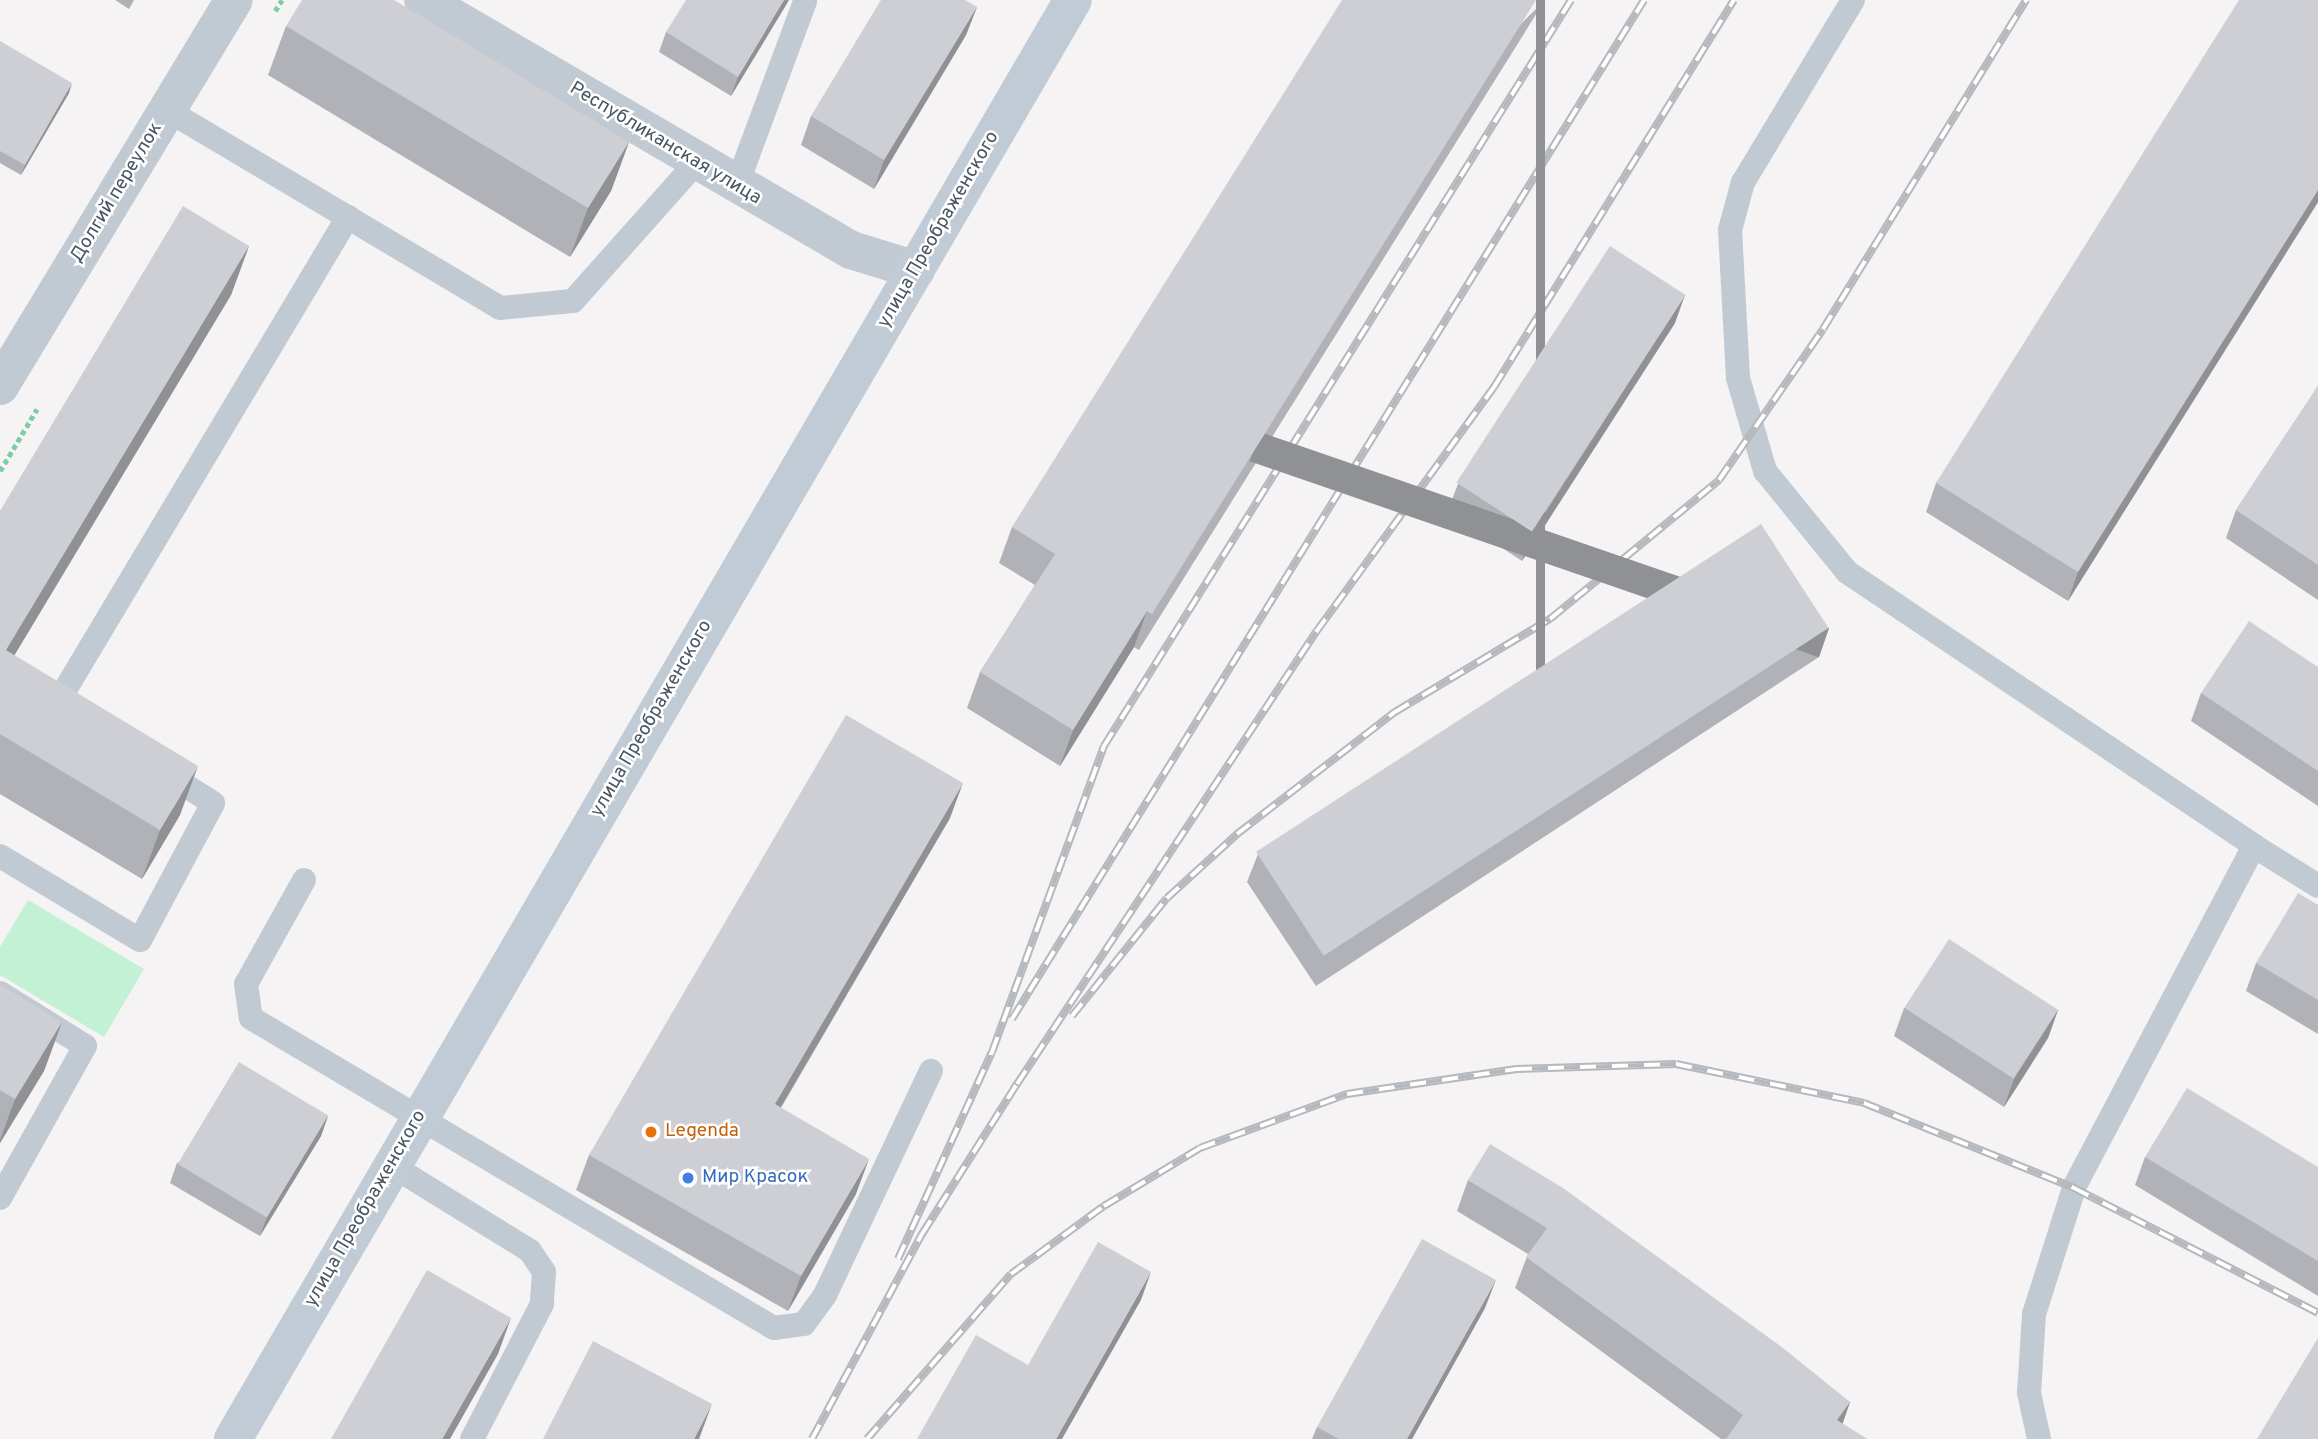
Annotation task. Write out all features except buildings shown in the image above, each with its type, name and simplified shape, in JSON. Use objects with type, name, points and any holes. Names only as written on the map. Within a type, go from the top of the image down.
[{"type":"street","name":"Долгий переулок","points":[[0,386],[234,0]]},
{"type":"street","name":"Республиканская улица","points":[[423,0],[736,187],[850,250],[916,270]]},
{"type":"street","name":"улица Преображенского","points":[[233,1439],[1073,0]]},
{"type":"lane","points":[[1853,0],[1743,182],[1730,230],[1738,377],[1765,471],[1847,572],[2254,846],[2318,886]]},
{"type":"lane","points":[[736,187],[805,2]]},
{"type":"lane","points":[[167,110],[500,308],[573,301],[696,163]]},
{"type":"lane","points":[[89,726],[56,705],[348,217]]},
{"type":"lane","points":[[0,856],[140,940],[213,803],[134,754]]},
{"type":"lane","points":[[2039,1439],[2029,1393],[2034,1314],[2074,1188],[2254,846]]},
{"type":"lane","points":[[304,880],[246,984],[251,1018],[774,1328],[804,1324],[825,1295],[931,1071]]},
{"type":"lane","points":[[0,993],[85,1046],[0,1198]]},
{"type":"lane","points":[[391,1165],[530,1251],[544,1272],[542,1304],[472,1439]]},
{"type":"green space","points":[[28,900],[144,969],[104,1037],[0,975],[0,947]]},
{"type":"railway","points":[[898,1259],[992,1052],[1104,746],[1571,0]]},
{"type":"railway","points":[[1012,1019],[1644,0]]},
{"type":"railway","points":[[812,1439],[922,1234],[1017,1084],[1316,632],[1494,387],[1734,0]]},
{"type":"railway","points":[[1072,1016],[1167,898],[1237,834],[1395,712],[1550,619],[1719,480],[1823,329],[2026,0]]},
{"type":"railway","points":[[867,1439],[1011,1274],[1104,1206],[1200,1148],[1347,1094],[1516,1069],[1676,1064],[1864,1103],[2074,1188],[2318,1313]]},
{"type":"place","name":"Legenda","points":[[651,1132]]},
{"type":"place","name":"Мир Красок","points":[[688,1178]]}]
